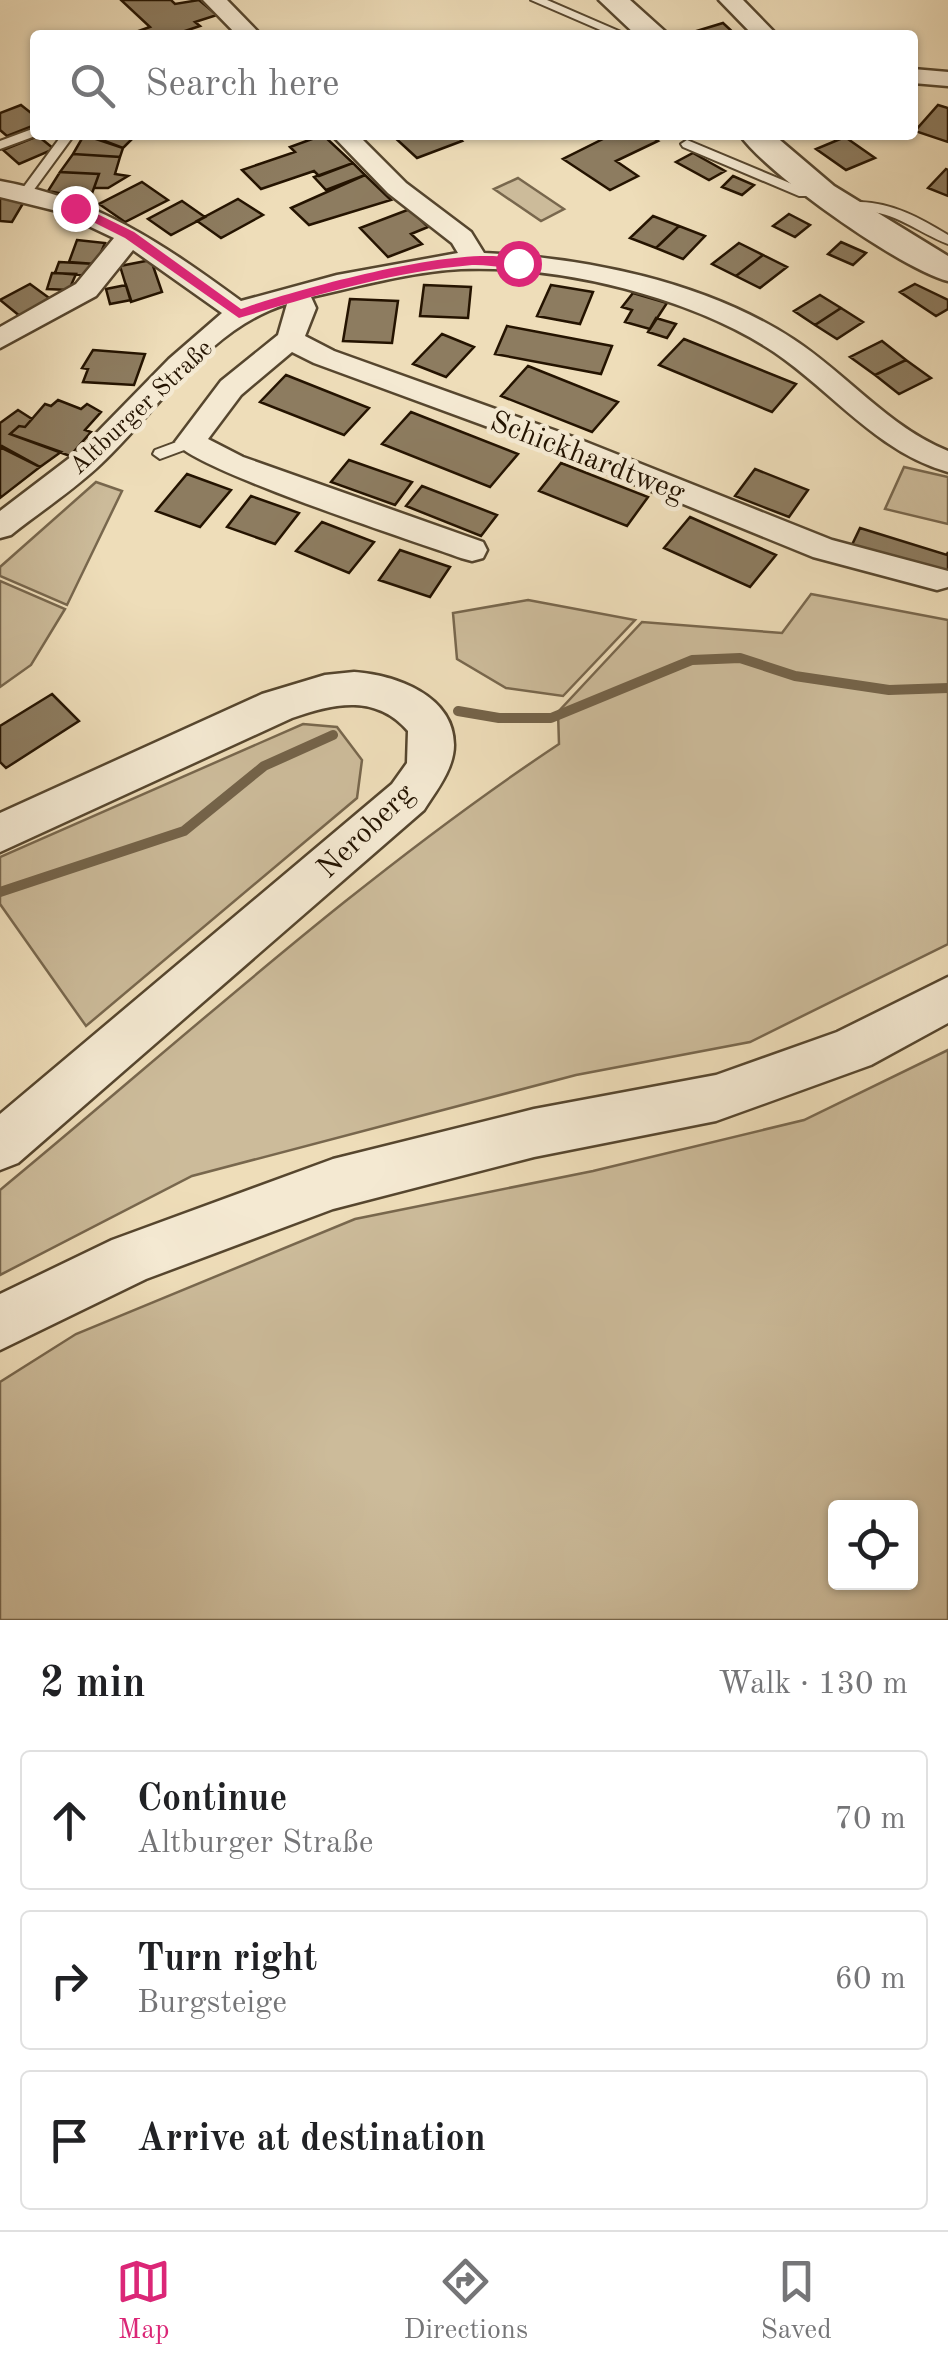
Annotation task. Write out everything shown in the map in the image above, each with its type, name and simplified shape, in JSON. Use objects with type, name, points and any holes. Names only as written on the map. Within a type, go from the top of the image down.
[{"type":"street","points":[[214,0],[245,30]]},
{"type":"street","points":[[613,0],[648,30]]},
{"type":"street","points":[[730,0],[761,30]]},
{"type":"street","points":[[918,76],[948,79]]},
{"type":"street","points":[[349,140],[397,188],[462,238],[476,261]]},
{"type":"street","points":[[761,140],[815,189],[948,270]]},
{"type":"street","points":[[13,190],[53,198],[130,235],[239,314]]},
{"type":"street","points":[[0,339],[86,290],[130,235]]},
{"type":"street","name":"Altburger Straße","points":[[0,527],[88,459],[196,350],[239,314],[296,294],[368,276],[476,261],[566,269],[638,284],[704,305],[810,363],[918,453],[948,462]]},
{"type":"street","points":[[296,294],[302,308],[290,339],[231,388],[190,442],[233,464],[472,550]]},
{"type":"street","name":"Schickhardtweg","points":[[290,339],[324,357],[566,445],[824,549],[937,579]]},
{"type":"street","name":"Neroberg","points":[[0,832],[277,706],[314,694],[352,688],[394,693],[419,711],[429,732],[430,760],[408,797],[0,1146]]},
{"type":"street","points":[[0,1324],[131,1258],[333,1184],[534,1133],[716,1098],[852,1049],[948,998]]},
{"type":"lane","points":[[537,0],[610,30]]},
{"type":"lane","points":[[0,145],[30,134]]},
{"type":"lane","points":[[13,190],[63,140]]},
{"type":"lane","points":[[686,144],[803,193],[815,189]]},
{"type":"lane","points":[[846,209],[862,204],[897,212],[948,240]]},
{"type":"lane","points":[[160,454],[190,442]]},
{"type":"shaded area","points":[[518,178],[564,209],[541,221],[494,189]]},
{"type":"shaded area","points":[[904,467],[948,477],[948,524],[885,509]]},
{"type":"shaded area","points":[[96,482],[122,491],[67,605],[0,576],[0,567]]},
{"type":"shaded area","points":[[0,581],[65,609],[31,665],[0,687]]},
{"type":"shaded area","points":[[811,594],[948,620],[948,944],[750,1042],[576,1075],[192,1176],[0,1275],[0,1190],[343,903],[559,744],[558,712],[642,622],[782,633]]},
{"type":"shaded area","points":[[528,600],[635,620],[563,696],[506,688],[457,659],[453,613]]},
{"type":"shaded area","points":[[303,724],[337,727],[362,760],[357,798],[86,1026],[0,904],[0,857]]},
{"type":"shaded area","points":[[948,1050],[948,1620],[0,1620],[0,1382],[76,1334],[355,1219],[593,1171],[804,1120]]},
{"type":"building","points":[[121,0],[171,0],[175,4],[199,0],[217,15],[195,22],[200,26],[188,30],[141,30],[150,27]]},
{"type":"building","points":[[723,23],[731,30],[700,30]]},
{"type":"building","points":[[21,105],[30,112],[30,127],[7,136],[0,130],[0,113]]},
{"type":"building","points":[[938,105],[948,108],[948,142],[918,132]]},
{"type":"building","points":[[30,139],[43,140],[54,149],[19,164],[3,150]]},
{"type":"building","points":[[81,140],[99,140],[123,148],[120,157],[73,154]]},
{"type":"building","points":[[102,140],[131,140],[123,148]]},
{"type":"building","points":[[309,140],[328,140],[353,163],[319,176],[314,171],[261,189],[242,170],[295,152],[290,147]]},
{"type":"building","points":[[397,140],[462,141],[417,158]]},
{"type":"building","points":[[601,140],[658,141],[616,161],[638,176],[610,190],[563,159]]},
{"type":"building","points":[[838,140],[849,140],[875,158],[846,170],[816,149]]},
{"type":"building","points":[[693,153],[725,171],[709,180],[676,162]]},
{"type":"building","points":[[73,154],[120,157],[115,174],[128,176],[108,188],[94,188],[99,174],[60,172]]},
{"type":"building","points":[[353,163],[365,175],[326,190],[314,177]]},
{"type":"building","points":[[948,170],[948,196],[928,188]]},
{"type":"building","points":[[60,172],[99,174],[90,199],[48,191]]},
{"type":"building","points":[[365,175],[391,200],[309,225],[291,208]]},
{"type":"building","points":[[733,176],[754,185],[742,195],[722,187]]},
{"type":"building","points":[[142,182],[168,200],[125,222],[99,204]]},
{"type":"building","points":[[0,198],[25,200],[12,222],[0,221]]},
{"type":"building","points":[[238,199],[263,215],[221,238],[197,221]]},
{"type":"building","points":[[182,201],[205,217],[171,235],[148,219]]},
{"type":"building","points":[[410,209],[428,227],[411,234],[422,244],[388,257],[360,228]]},
{"type":"building","points":[[789,214],[810,225],[795,237],[773,226]]},
{"type":"building","points":[[653,216],[679,226],[656,248],[630,238]]},
{"type":"building","points":[[679,226],[705,236],[683,259],[656,248]]},
{"type":"building","points":[[77,240],[105,243],[96,264],[69,262]]},
{"type":"building","points":[[841,242],[866,253],[853,265],[828,254]]},
{"type":"building","points":[[739,243],[763,255],[736,276],[712,264]]},
{"type":"building","points":[[763,255],[787,267],[760,288],[736,276]]},
{"type":"building","points":[[151,260],[162,292],[131,302],[120,266]]},
{"type":"building","points":[[59,262],[96,264],[93,276],[55,273]]},
{"type":"building","points":[[52,273],[76,274],[69,290],[47,289]]},
{"type":"building","points":[[30,284],[52,300],[21,317],[0,300]]},
{"type":"building","points":[[915,284],[948,300],[948,309],[936,316],[900,292]]},
{"type":"building","points":[[126,285],[131,300],[110,304],[106,289]]},
{"type":"building","points":[[424,285],[471,287],[468,318],[420,316]]},
{"type":"building","points":[[551,285],[593,292],[580,324],[537,316]]},
{"type":"building","points":[[633,293],[667,303],[650,329],[625,322],[632,310],[622,307]]},
{"type":"building","points":[[820,295],[841,308],[815,325],[794,311]]},
{"type":"building","points":[[350,299],[398,301],[392,343],[343,341]]},
{"type":"building","points":[[841,308],[863,322],[837,339],[815,325]]},
{"type":"building","points":[[656,318],[676,324],[667,338],[648,332]]},
{"type":"building","points":[[507,326],[612,346],[601,374],[495,354]]},
{"type":"building","points":[[442,334],[474,347],[446,377],[413,364]]},
{"type":"building","points":[[684,339],[796,384],[772,412],[659,365]]},
{"type":"building","points":[[882,341],[906,360],[875,375],[850,357]]},
{"type":"building","points":[[93,350],[145,354],[134,385],[83,382],[88,369],[82,368]]},
{"type":"building","points":[[906,360],[931,378],[899,394],[875,375]]},
{"type":"building","points":[[528,366],[618,402],[592,432],[501,396]]},
{"type":"building","points":[[286,375],[369,408],[344,435],[260,402]]},
{"type":"building","points":[[58,400],[81,409],[87,404],[101,412],[85,430],[91,432],[70,456],[10,434],[19,426],[25,427],[45,404],[51,406]]},
{"type":"building","points":[[18,410],[32,419],[10,434],[61,452],[40,467],[0,447],[0,423]]},
{"type":"building","points":[[411,412],[518,454],[490,487],[382,444]]},
{"type":"building","points":[[0,447],[40,467],[0,498]]},
{"type":"building","points":[[349,460],[412,482],[395,505],[331,482]]},
{"type":"building","points":[[561,463],[648,497],[627,526],[539,491]]},
{"type":"building","points":[[755,469],[808,490],[789,517],[735,496]]},
{"type":"building","points":[[187,474],[231,490],[200,527],[156,511]]},
{"type":"building","points":[[422,486],[497,515],[481,536],[406,506]]},
{"type":"building","points":[[251,496],[299,513],[275,544],[227,527]]},
{"type":"building","points":[[690,517],[776,555],[750,587],[664,548]]},
{"type":"building","points":[[322,522],[374,542],[349,573],[296,551]]},
{"type":"building","points":[[860,528],[947,555],[948,552],[948,574],[851,547]]},
{"type":"building","points":[[400,550],[450,567],[430,597],[379,580]]},
{"type":"building","points":[[52,694],[79,721],[6,768],[0,762],[0,726]]},
{"type":"waterway","points":[[458,711],[499,718],[551,718],[692,660],[740,658],[795,676],[889,690],[948,688]]},
{"type":"waterway","points":[[0,892],[184,831],[264,766],[333,735]]},
{"type":"route","points":[[75,208],[130,235],[239,314],[296,294],[368,276],[476,261],[518,263]]}]
